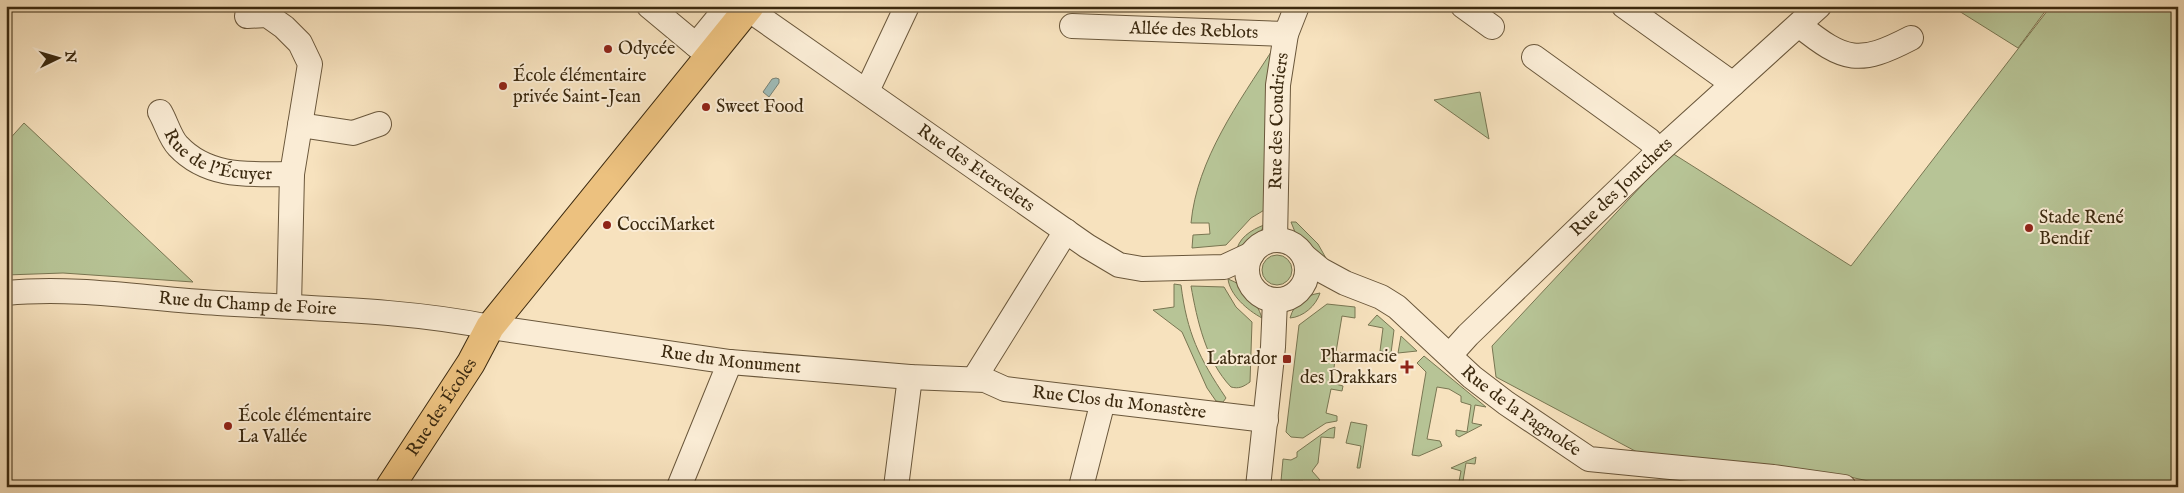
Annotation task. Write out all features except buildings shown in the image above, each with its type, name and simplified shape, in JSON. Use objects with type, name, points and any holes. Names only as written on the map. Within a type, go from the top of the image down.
[{"type":"main road","name":"Rue des Écoles","points":[[390,487],[471,363],[490,327],[642,139],[703,51],[742,7]]},
{"type":"street","points":[[649,6],[703,51]]},
{"type":"street","points":[[867,91],[907,6]]},
{"type":"street","name":"Rue des Coudriers","points":[[1275,240],[1278,85],[1286,34],[1297,6]]},
{"type":"street","points":[[1463,6],[1492,27]]},
{"type":"street","points":[[1624,6],[1733,84]]},
{"type":"street","name":"Rue des Jontchets","points":[[1450,355],[1468,335],[1659,151],[1819,6]]},
{"type":"street","name":"Rue des Etercelets","points":[[742,7],[867,91],[1066,231],[1120,265],[1131,268],[1224,266],[1252,254]]},
{"type":"street","name":"Rue de l'Écuyer","points":[[247,16],[267,15],[284,27],[300,43],[310,64],[292,174],[289,306]]},
{"type":"street","points":[[1799,25],[1844,55],[1874,54],[1912,38]]},
{"type":"street","name":"Allée des Reblots","points":[[1072,26],[1286,34]]},
{"type":"street","points":[[1534,56],[1649,140],[1659,151]]},
{"type":"street","name":"Rue de l'Écuyer","points":[[160,112],[177,145],[196,160],[225,173],[292,174]]},
{"type":"street","points":[[300,125],[354,133],[379,124]]},
{"type":"street","points":[[974,379],[1066,231]]},
{"type":"street","points":[[1250,282],[1247,266],[1252,254],[1265,243],[1275,240],[1294,245],[1304,256],[1308,265],[1306,281],[1286,297],[1275,331],[1258,487]]},
{"type":"street","name":"Rue de la Pagnolée","points":[[1304,256],[1321,270],[1345,283],[1381,297],[1397,307],[1472,377],[1516,412],[1589,459],[1773,477],[1844,487]]},
{"type":"street","points":[[1224,266],[1250,282],[1261,296],[1286,297],[1320,285],[1345,283]]},
{"type":"street","name":"Rue du Champ de Foire","points":[[6,293],[28,291],[91,293],[218,303],[289,306],[456,320],[490,327]]},
{"type":"street","name":"Rue du Monument","points":[[490,327],[730,362],[910,377],[974,379]]},
{"type":"street","points":[[679,487],[730,362]]},
{"type":"street","points":[[896,487],[910,377]]},
{"type":"street","name":"Rue Clos du Monastère","points":[[974,379],[985,380],[1005,389],[1266,420]]},
{"type":"street","points":[[1081,487],[1103,401]]},
{"type":"green space","points":[[1951,6],[2049,6],[2018,48]]},
{"type":"green space","name":"Stade René Bendif","points":[[2051,6],[2178,6],[2178,487],[1896,487],[1850,477],[1637,452],[1496,377],[1492,346],[1672,153],[1851,266]]},
{"type":"green space","points":[[1273,49],[1266,209],[1251,218],[1226,245],[1192,248],[1193,235],[1210,234],[1209,223],[1191,223],[1195,199],[1202,176],[1234,110]]},
{"type":"green space","points":[[1480,92],[1489,139],[1434,100]]},
{"type":"green space","points":[[24,123],[193,282],[63,273],[6,275],[6,143]]},
{"type":"green space","points":[[1291,222],[1296,222],[1318,244],[1327,260],[1313,258],[1295,232]]},
{"type":"green space","points":[[1264,225],[1253,242],[1236,253],[1239,243],[1246,235]]},
{"type":"green space","points":[[1277,255],[1288,259],[1292,270],[1288,281],[1277,285],[1266,281],[1262,270],[1266,259]]},
{"type":"green space","points":[[1228,279],[1245,289],[1257,305],[1262,318],[1240,302],[1232,291]]},
{"type":"green space","points":[[1174,284],[1181,285],[1191,331],[1201,357],[1226,398],[1223,402],[1216,401],[1207,388],[1182,332],[1153,310],[1174,307]]},
{"type":"green space","points":[[1191,286],[1224,287],[1236,307],[1252,322],[1250,382],[1245,385],[1239,388],[1231,387],[1215,365],[1204,340]]},
{"type":"green space","points":[[1320,293],[1308,310],[1300,316],[1290,318],[1294,308],[1300,301]]},
{"type":"green space","points":[[1327,304],[1355,307],[1355,318],[1342,316],[1336,352],[1348,354],[1347,362],[1335,360],[1332,383],[1343,386],[1342,391],[1331,389],[1326,413],[1337,416],[1337,421],[1326,423],[1303,438],[1291,437],[1286,432],[1299,325]]},
{"type":"green space","points":[[1377,315],[1394,330],[1391,353],[1380,351],[1383,328],[1368,325]]},
{"type":"green space","points":[[1401,336],[1417,351],[1398,353]]},
{"type":"green space","points":[[1424,356],[1486,407],[1475,405],[1472,423],[1482,425],[1459,437],[1456,435],[1456,430],[1467,432],[1471,405],[1461,402],[1461,396],[1449,389],[1437,387],[1427,439],[1440,441],[1442,446],[1419,456],[1412,455],[1426,372],[1417,363]]},
{"type":"green space","points":[[1351,422],[1367,425],[1360,468],[1357,468],[1361,446],[1346,443]]},
{"type":"green space","points":[[1335,427],[1334,438],[1321,437],[1318,463],[1312,471],[1320,480],[1311,487],[1307,487],[1303,481],[1281,481],[1283,459],[1291,460],[1297,457],[1297,452],[1329,429]]},
{"type":"green space","points":[[1476,457],[1475,464],[1466,463],[1462,487],[1458,487],[1461,471],[1451,468]]},
{"type":"water","points":[[772,79],[779,79],[779,83],[769,97],[763,92]]},
{"type":"place","name":"Odycée","points":[[608,49]]},
{"type":"place","name":"École élémentaire privée Saint-Jean","points":[[503,86]]},
{"type":"place","name":"Sweet Food","points":[[706,107]]},
{"type":"place","name":"CocciMarket","points":[[607,225]]},
{"type":"place","name":"Stade René Bendif","points":[[2029,228]]},
{"type":"place","name":"Labrador","points":[[1287,359]]},
{"type":"place","name":"Pharmacie des Drakkars","points":[[1407,367]]},
{"type":"place","name":"École élémentaire La Vallée","points":[[228,426]]}]
